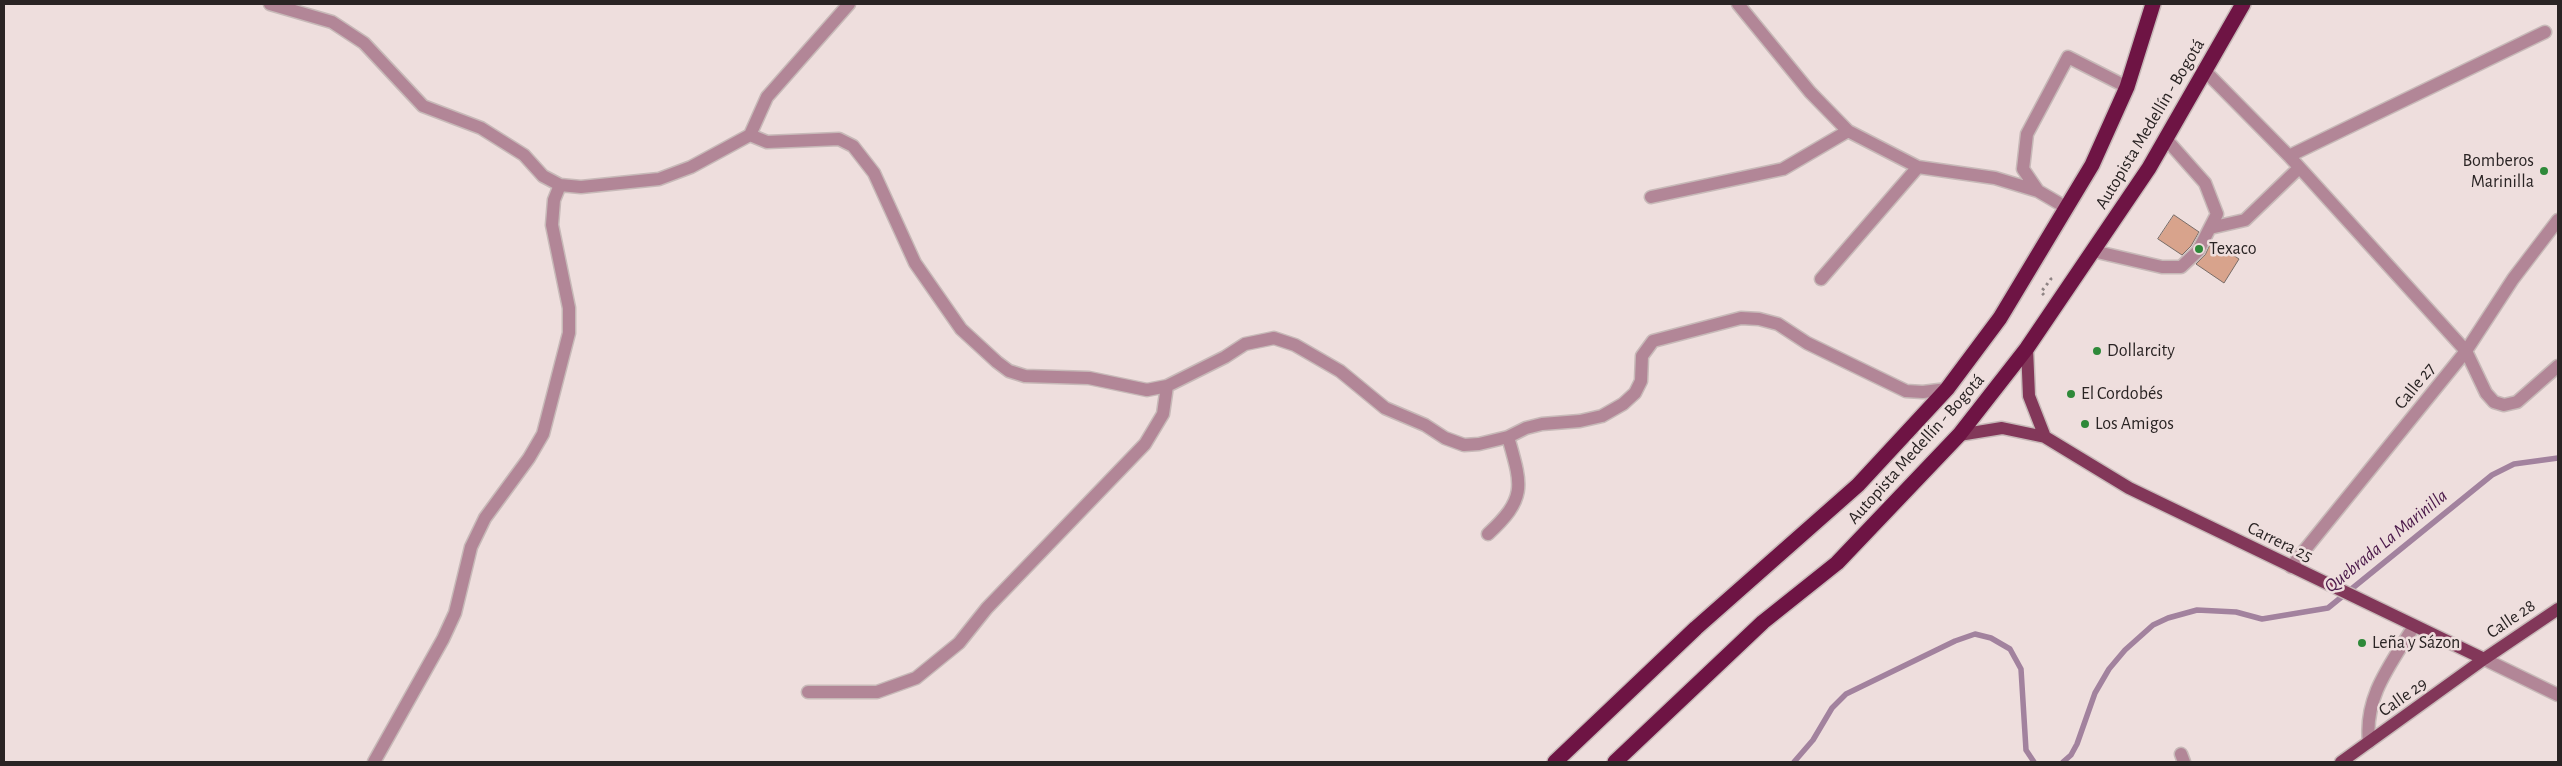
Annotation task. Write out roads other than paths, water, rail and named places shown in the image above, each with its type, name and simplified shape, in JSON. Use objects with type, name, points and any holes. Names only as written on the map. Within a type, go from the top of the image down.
[{"type":"highway","name":"Autopista Medellín - Bogotá","points":[[1555,762],[1696,628],[1858,485],[1946,389],[2000,318],[2068,208],[2092,165],[2127,88],[2153,4]]},
{"type":"highway","name":"Autopista Medellín - Bogotá","points":[[1615,762],[1764,622],[1837,563],[1959,435],[2027,348],[2149,168],[2243,4]]},
{"type":"main road","points":[[2027,348],[2029,396],[2045,437]]},
{"type":"main road","name":"Carrera 25","points":[[1959,435],[2002,428],[2045,437],[2129,488],[2484,659]]},
{"type":"main road","name":"Calle 28","points":[[2484,659],[2558,609]]},
{"type":"main road","name":"Calle 29","points":[[2341,762],[2484,659]]},
{"type":"street","points":[[270,4],[332,22],[364,42],[423,106],[481,128],[524,155],[542,176],[560,185],[597,186],[659,179],[692,167],[750,135],[767,97],[849,4]]},
{"type":"street","points":[[1738,4],[1810,92],[1848,131],[1918,167],[1996,178],[2038,191],[2068,208]]},
{"type":"street","points":[[2289,156],[2545,32]]},
{"type":"street","points":[[2038,191],[2023,169],[2027,134],[2068,57],[2127,88]]},
{"type":"street","points":[[2205,70],[2289,156],[2466,351],[2486,393],[2494,402],[2504,405],[2516,402],[2558,366]]},
{"type":"street","points":[[1651,197],[1783,169],[1848,131]]},
{"type":"street","points":[[750,135],[767,142],[839,139],[853,146],[874,173],[915,263],[961,329],[1010,371],[1025,376],[1089,378],[1147,390],[1167,386],[1225,357],[1245,344],[1274,338],[1295,344],[1340,371],[1385,408],[1425,425],[1445,438],[1464,445],[1479,444],[1508,437],[1526,428],[1542,424],[1580,421],[1602,416],[1623,404],[1635,393],[1641,381],[1642,356],[1653,341],[1741,318],[1759,319],[1778,324],[1807,342],[1906,391],[1924,392],[1946,389]]},
{"type":"street","points":[[2093,251],[2162,267],[2182,267],[2198,251],[2217,214],[2204,183],[2166,139]]},
{"type":"street","points":[[1821,279],[1918,167]]},
{"type":"street","points":[[2210,228],[2245,220],[2299,168]]},
{"type":"street","points":[[374,762],[443,639],[455,613],[471,546],[485,518],[529,458],[543,434],[569,333],[569,308],[552,225],[554,200],[560,185]]},
{"type":"street","name":"Calle 27","points":[[2291,567],[2466,351],[2513,279],[2558,220]]},
{"type":"street","points":[[808,692],[877,692],[916,678],[959,643],[986,608],[1145,444],[1163,414],[1167,386]]},
{"type":"street","points":[[1488,534],[1512,508],[1518,497],[1518,470],[1508,437]]},
{"type":"street","points":[[2369,742],[2369,711],[2382,678],[2414,626]]},
{"type":"street","name":"Carrera 25","points":[[2484,659],[2558,695]]},
{"type":"waterway","name":"Quebrada La Marinilla","points":[[2063,762],[2071,755],[2077,744],[2095,693],[2109,669],[2125,650],[2153,625],[2168,618],[2197,610],[2236,612],[2262,619],[2328,608],[2492,475],[2514,464],[2558,458]]},
{"type":"waterway","name":"Quebrada La Marinilla","points":[[1794,762],[1813,740],[1832,708],[1846,694],[1955,641],[1975,634],[1991,638],[2010,649],[2021,669],[2026,750],[2034,762]]},
{"type":"place","name":"Bomberos Marinilla","points":[[2544,171]]},
{"type":"place","name":"Texaco","points":[[2199,249]]},
{"type":"place","name":"Dollarcity","points":[[2097,351]]},
{"type":"place","name":"El Cordobés","points":[[2071,394]]},
{"type":"place","name":"Los Amigos","points":[[2085,424]]},
{"type":"place","name":"Leña y Sázon","points":[[2362,643]]}]
